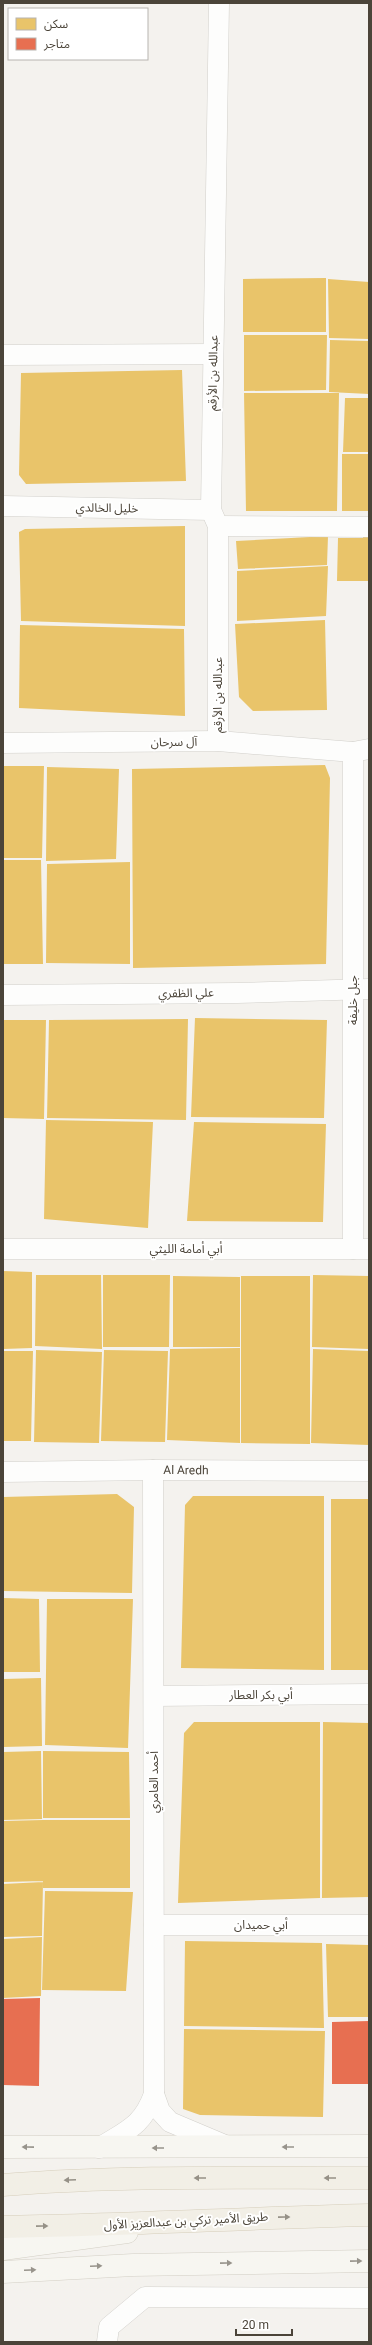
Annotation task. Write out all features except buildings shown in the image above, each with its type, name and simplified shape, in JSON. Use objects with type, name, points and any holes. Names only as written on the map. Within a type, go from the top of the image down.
[{"type":"main road","points":[[3,2147],[230,2148],[369,2146]]},
{"type":"main road","points":[[3,2185],[54,2181],[146,2178],[369,2178]]},
{"type":"main road","name":"طريق الأمير تركي بن عبدالعزيز الأول","points":[[3,2227],[369,2215]]},
{"type":"main road","points":[[3,2249],[219,2219]]},
{"type":"main road","points":[[3,2272],[133,2265],[369,2261]]},
{"type":"street","name":"عبدالله بن الأرقم","points":[[218,741],[213,354],[220,3]]},
{"type":"street","points":[[3,355],[213,354]]},
{"type":"street","name":"خليل الخالدي","points":[[3,506],[369,528]]},
{"type":"street","name":"آل سرحان","points":[[3,743],[218,741],[361,750]]},
{"type":"street","name":"جبل خليفة","points":[[361,750],[361,1249]]},
{"type":"street","name":"علي الظفري","points":[[3,995],[237,993],[361,989]]},
{"type":"street","name":"أبي أمامة الليثي","points":[[3,1249],[361,1249]]},
{"type":"street","name":"Al Aredh","points":[[3,1472],[152,1470],[369,1471]]},
{"type":"street","name":"أحمد العامري","points":[[152,1470],[154,1696],[154,2094]]},
{"type":"street","name":"أبي بكر العطار","points":[[154,1696],[369,1694]]},
{"type":"street","name":"أبي حميدان","points":[[154,1925],[369,1925]]},
{"type":"street","points":[[154,2094],[160,2111],[170,2122],[230,2148]]},
{"type":"street","points":[[99,2148],[140,2123],[148,2110],[154,2094]]},
{"type":"street","points":[[107,2342],[109,2327],[145,2297],[369,2298]]}]
